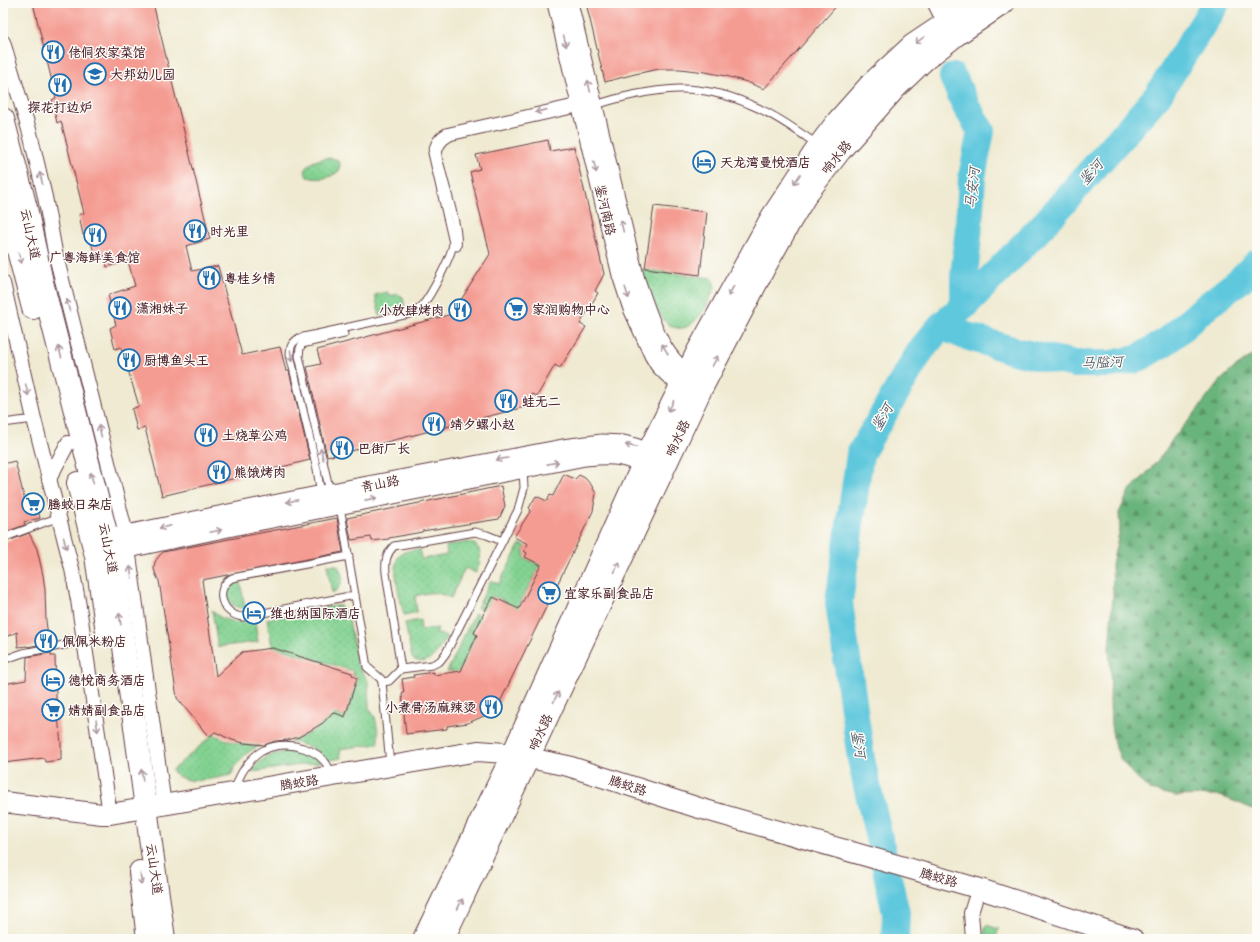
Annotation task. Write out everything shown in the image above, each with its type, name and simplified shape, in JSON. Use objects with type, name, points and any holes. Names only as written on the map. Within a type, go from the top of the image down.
[{"type":"main road","name":"响水路","points":[[692,384],[698,351],[772,216],[838,120],[871,84],[912,46],[957,15],[1003,3]]},
{"type":"main road","name":"响水路","points":[[443,939],[518,762],[692,384],[807,193],[842,148],[878,106],[924,60],[957,15]]},
{"type":"main road","name":"云山大道","points":[[3,119],[26,208],[47,305],[110,545],[145,813],[164,939]]},
{"type":"main road","name":"云山大道","points":[[3,193],[68,443],[110,545]]},
{"type":"main road","name":"腾蛟路","points":[[145,813],[234,792],[478,751],[518,762],[563,778],[818,847],[1133,939]]},
{"type":"main road","name":"响水路","points":[[424,939],[518,762]]},
{"type":"main road","name":"腾蛟路","points":[[3,802],[102,814],[145,813],[467,765],[518,762]]},
{"type":"main road","name":"云山大道","points":[[145,813],[148,939]]},
{"type":"main road","name":"腾蛟路","points":[[947,885],[975,900],[1104,939]]},
{"type":"street","name":"鉴河南路","points":[[556,3],[636,280],[651,321],[665,349],[670,358],[692,384]]},
{"type":"street","name":"鉴河南路","points":[[569,3],[585,105]]},
{"type":"street","points":[[3,42],[30,133],[44,190],[61,278],[110,545],[145,813]]},
{"type":"street","points":[[47,305],[61,278]]},
{"type":"street","points":[[3,283],[34,418],[73,573],[85,641],[110,814]]},
{"type":"street","points":[[50,479],[68,443]]},
{"type":"street","name":"青山路","points":[[110,545],[331,498],[502,459],[583,445],[623,444],[635,446],[655,462]]},
{"type":"street","name":"青山路","points":[[331,498],[523,469],[584,457],[608,455],[655,462]]},
{"type":"street","points":[[973,939],[971,913],[975,900]]},
{"type":"lane","points":[[390,766],[382,682],[367,667],[349,556],[331,498],[317,469],[290,355],[290,348],[293,342],[299,338],[414,313],[423,304],[450,256],[453,243],[432,153],[433,146],[439,136],[446,132],[661,90],[679,89],[713,93],[735,98],[751,104],[794,128],[819,146]]},
{"type":"lane","points":[[3,423],[34,418]]},
{"type":"lane","points":[[382,682],[389,681],[402,669],[432,665],[440,661],[446,653],[518,510],[524,488],[523,469]]},
{"type":"lane","points":[[3,538],[59,517]]},
{"type":"lane","points":[[402,669],[386,573],[386,560],[390,550],[394,546],[471,533],[487,535],[502,541]]},
{"type":"lane","points":[[349,556],[232,578],[226,581],[223,587],[223,603],[231,614],[243,617],[355,595]]},
{"type":"lane","points":[[3,660],[23,653],[85,641]]},
{"type":"lane","points":[[234,792],[239,778],[250,762],[261,752],[276,746],[284,745],[300,747],[319,755],[328,765],[332,776]]},
{"type":"green space","points":[[326,158],[336,159],[340,164],[339,171],[324,178],[307,177],[305,173],[310,163]]},
{"type":"green space","points":[[639,269],[712,278],[715,287],[703,312],[696,320],[690,325],[680,328],[671,326],[657,310]]},
{"type":"green space","points":[[388,292],[389,296],[398,294],[403,297],[405,310],[380,316],[375,295]]},
{"type":"green space","points":[[1257,352],[1257,811],[1217,795],[1175,796],[1150,790],[1135,777],[1121,760],[1114,743],[1111,725],[1111,673],[1109,650],[1113,595],[1112,564],[1120,529],[1119,513],[1129,491],[1163,454],[1174,437],[1220,381],[1233,369]]},
{"type":"green space","points":[[468,542],[474,544],[479,551],[480,559],[476,573],[465,568],[451,598],[433,593],[415,596],[417,612],[404,615],[396,573],[396,565],[401,554],[420,549],[421,559],[447,555],[446,546]]},
{"type":"green space","points":[[520,544],[526,546],[523,552],[525,553],[524,558],[540,565],[515,613],[506,607],[508,603],[493,596],[483,610],[477,608],[491,580],[499,584]]},
{"type":"green space","points":[[327,565],[337,565],[340,569],[342,577],[339,588],[332,593]]},
{"type":"green space","points":[[236,581],[240,581],[245,608],[233,605],[228,598],[228,588]]},
{"type":"green space","points":[[340,606],[344,609],[349,620],[357,663],[368,681],[369,708],[375,717],[378,732],[378,744],[340,749],[341,758],[329,760],[313,748],[290,741],[314,730],[334,714],[346,717],[358,677],[353,675],[353,671],[272,646],[267,619]]},
{"type":"green space","points":[[212,610],[226,620],[238,622],[255,621],[258,642],[223,646],[218,648]]},
{"type":"green space","points":[[475,613],[480,616],[472,633],[476,635],[454,681],[452,671],[447,672]]},
{"type":"green space","points":[[420,620],[421,630],[438,628],[436,633],[447,637],[437,653],[423,662],[412,658],[405,623]]},
{"type":"green space","points":[[214,734],[236,743],[260,746],[250,751],[242,758],[231,775],[200,780],[184,779],[177,776],[172,770]]},
{"type":"green space","points":[[296,750],[309,754],[321,762],[252,772],[260,762],[271,755]]},
{"type":"green space","points":[[986,925],[999,929],[995,939],[983,939]]},
{"type":"building","points":[[33,3],[153,3],[210,239],[186,246],[192,271],[218,266],[242,355],[280,347],[286,371],[289,371],[310,460],[162,496],[145,428],[137,430],[132,409],[139,406],[121,347],[115,349],[110,328],[116,325],[108,295],[135,286],[128,261],[107,267],[104,255],[95,256],[89,235],[83,235],[79,215],[84,213],[61,121],[57,123],[52,100],[56,98]]},
{"type":"building","points":[[586,3],[839,3],[764,89],[726,76],[680,69],[659,69],[605,82]]},
{"type":"building","points":[[548,140],[550,151],[574,147],[604,274],[595,291],[598,293],[580,324],[586,327],[560,368],[555,365],[537,396],[532,394],[525,407],[327,456],[307,367],[321,364],[317,350],[452,314],[490,254],[470,172],[480,169],[476,155]]},
{"type":"building","points":[[654,206],[707,212],[700,275],[645,268]]},
{"type":"building","points":[[15,461],[25,501],[35,498],[40,518],[24,522],[25,525],[3,533],[3,464]]},
{"type":"building","points":[[564,474],[575,479],[579,475],[585,478],[592,486],[596,494],[593,511],[499,704],[493,712],[468,723],[447,726],[447,729],[406,734],[402,679],[414,677],[413,675],[434,672],[434,675],[461,671],[477,635],[474,633],[493,597],[519,609],[541,565],[525,557],[527,553],[524,551],[528,544],[514,537],[531,510],[529,508],[536,496],[547,501],[550,495],[553,496]]},
{"type":"building","points":[[501,486],[505,506],[499,519],[422,531],[389,539],[372,541],[371,537],[351,540],[347,518]]},
{"type":"building","points":[[337,518],[343,552],[202,580],[216,676],[242,652],[273,648],[352,673],[352,675],[357,678],[345,717],[333,712],[323,723],[299,737],[275,741],[264,745],[232,740],[215,732],[209,737],[177,698],[159,581],[154,569],[155,562],[163,552]]},
{"type":"building","points":[[29,533],[37,549],[43,575],[49,643],[18,647],[17,632],[3,638],[3,543]]},
{"type":"building","points":[[51,653],[51,656],[55,656],[56,699],[61,744],[61,760],[45,762],[44,758],[3,763],[3,684],[26,680],[27,657]]},
{"type":"waterway","name":"鉴河","points":[[895,939],[896,913],[861,759],[839,602],[860,454],[921,350],[941,326],[964,306],[1047,221],[1158,95],[1216,3]]},
{"type":"waterway","name":"马安河","points":[[953,77],[966,106],[981,131],[972,177],[964,277],[964,306]]},
{"type":"waterway","name":"马隘河","points":[[941,326],[963,335],[1018,352],[1075,364],[1111,364],[1137,359],[1167,341],[1201,311],[1240,280],[1257,263]]},
{"type":"place","name":"佬侗农家菜馆","points":[[53,52]]},
{"type":"place","name":"大邦幼儿园","points":[[95,74]]},
{"type":"place","name":"探花打边炉","points":[[60,85]]},
{"type":"place","name":"天龙湾曼悦酒店","points":[[704,162]]},
{"type":"place","name":"时光里","points":[[195,231]]},
{"type":"place","name":"广粤海鲜美食馆","points":[[95,235]]},
{"type":"place","name":"粤桂乡情","points":[[209,278]]},
{"type":"place","name":"潇湘妹子","points":[[120,308]]},
{"type":"place","name":"家润购物中心","points":[[516,309]]},
{"type":"place","name":"小放肆烤肉","points":[[460,310]]},
{"type":"place","name":"厨博鱼头王","points":[[129,360]]},
{"type":"place","name":"蛙无二","points":[[506,401]]},
{"type":"place","name":"靖夕螺小赵","points":[[434,424]]},
{"type":"place","name":"土烧草公鸡","points":[[206,435]]},
{"type":"place","name":"巴街厂长","points":[[342,448]]},
{"type":"place","name":"熊饿烤肉","points":[[219,472]]},
{"type":"place","name":"腾蛟日杂店","points":[[33,504]]},
{"type":"place","name":"宜家乐副食品店","points":[[549,593]]},
{"type":"place","name":"维也纳国际酒店","points":[[254,613]]},
{"type":"place","name":"佩佩米粉店","points":[[46,641]]},
{"type":"place","name":"德悦商务酒店","points":[[53,680]]},
{"type":"place","name":"小煮骨汤麻辣烫","points":[[491,707]]},
{"type":"place","name":"婧婧副食品店","points":[[53,710]]}]
